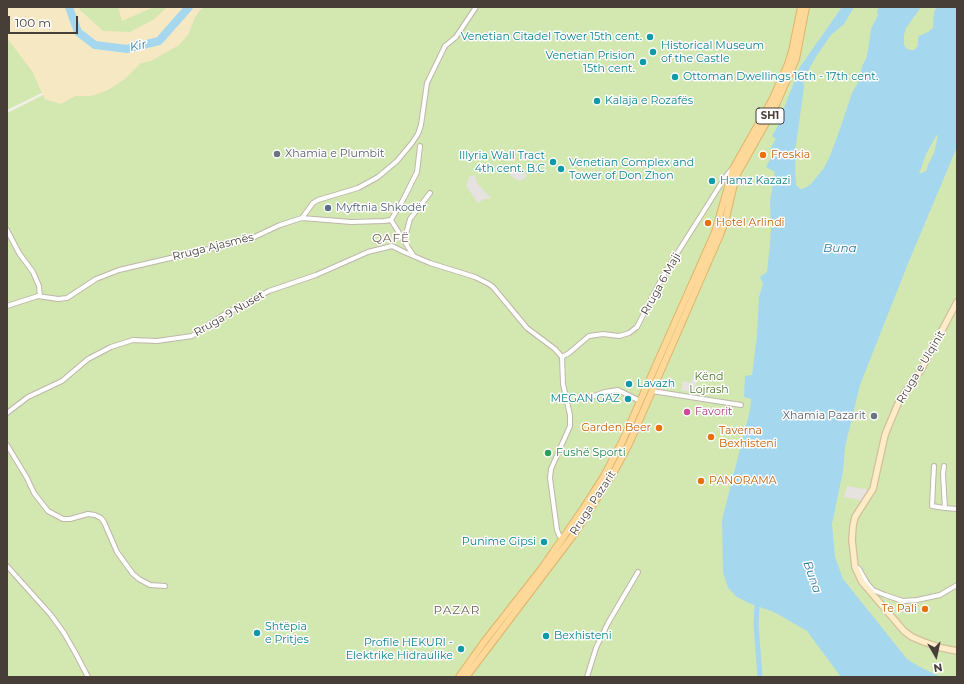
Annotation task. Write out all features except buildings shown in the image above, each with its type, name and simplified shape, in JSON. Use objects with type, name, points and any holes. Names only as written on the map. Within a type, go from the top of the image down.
[{"type":"main road","name":"SH1","points":[[733,169],[772,100],[783,76],[792,51],[801,7]]},
{"type":"main road","name":"Rruga Pazarit","points":[[466,677],[531,592],[590,511],[629,444],[708,265],[725,222],[736,176],[775,107],[796,59],[806,7]]},
{"type":"main road","name":"Rruga Pazarit","points":[[459,677],[484,642],[542,568],[583,509],[607,471],[622,442],[717,227],[733,169]]},
{"type":"main road","name":"Rruga e Ulqinit","points":[[957,302],[921,370],[900,400],[886,432],[873,489],[869,497],[858,511],[854,520],[852,540],[855,566],[859,577],[865,587],[907,634],[932,645],[957,651]]},
{"type":"street","points":[[302,218],[315,201],[358,188],[378,177],[397,161],[412,143],[418,134],[421,125],[427,83],[445,46],[456,37],[476,7]]},
{"type":"street","points":[[413,255],[391,220],[417,172],[420,146]]},
{"type":"street","name":"Rruga 6 Maji","points":[[562,357],[589,336],[619,336],[629,333],[637,326],[664,274],[726,176],[733,169]]},
{"type":"street","points":[[430,193],[410,219],[404,235],[398,238],[392,246],[442,268],[475,277],[489,284],[527,328],[555,349],[562,357],[563,384],[570,415],[570,426],[551,469],[550,478],[557,530],[562,539]]},
{"type":"street","name":"Rruga Ajasmës","points":[[7,306],[40,296],[58,299],[67,298],[96,279],[119,270],[248,240],[302,218],[343,221],[391,220]]},
{"type":"street","points":[[7,230],[19,252],[33,272],[39,286],[40,296]]},
{"type":"street","name":"Rruga 9 Nuset","points":[[7,412],[28,397],[62,381],[88,359],[111,347],[133,340],[157,341],[192,336],[225,314],[269,291],[316,275],[360,254],[392,246]]},
{"type":"street","points":[[594,396],[605,392],[618,390],[640,401]]},
{"type":"street","points":[[652,390],[741,405]]},
{"type":"street","points":[[7,445],[27,478],[34,493],[48,510],[63,518],[70,519],[88,514],[101,518],[117,552],[133,574],[139,580],[150,585],[165,586]]},
{"type":"street","points":[[934,466],[932,506],[957,509]]},
{"type":"street","points":[[944,466],[943,474],[946,508]]},
{"type":"street","points":[[7,566],[51,615],[64,633],[88,677]]},
{"type":"street","points":[[855,566],[859,569],[873,590],[903,601],[917,600],[940,595],[957,585]]},
{"type":"street","points":[[587,677],[596,648],[608,623],[638,572]]},
{"type":"green space","points":[[7,7],[198,7],[48,90],[7,110]]},
{"type":"green space","name":"Kënd Lojrash","points":[[205,7],[957,7],[957,677],[7,677],[7,113],[49,92]]},
{"type":"sand","points":[[7,7],[79,7],[80,10],[103,31],[130,32],[153,20],[166,8],[165,7],[202,7],[195,17],[188,35],[179,45],[151,61],[141,63],[125,79],[108,90],[91,96],[75,96],[61,104],[45,99],[32,71],[7,38]]},
{"type":"sand","points":[[118,7],[154,7],[122,21]]},
{"type":"shaded area","points":[[514,167],[523,169],[527,176],[518,181],[511,176],[510,170]]},
{"type":"shaded area","points":[[472,175],[475,176],[477,183],[490,197],[490,199],[484,199],[478,203],[466,186],[469,177]]},
{"type":"shaded area","points":[[694,373],[699,373],[694,393],[681,390],[683,381],[691,383]]},
{"type":"shaded area","points":[[847,486],[870,490],[862,502],[856,499],[844,497]]},
{"type":"water","name":"Buna","points":[[842,7],[854,7],[844,24],[831,35],[817,55],[803,80],[804,87],[796,145],[795,169],[796,185],[800,189],[811,184],[824,168],[830,156],[852,93],[859,81],[862,66],[866,59],[871,29],[878,15],[877,12],[879,7],[921,7],[906,28],[904,35],[904,45],[907,49],[914,50],[918,46],[919,36],[933,28],[934,12],[937,7],[957,7],[957,147],[909,261],[860,385],[845,447],[843,471],[832,524],[835,557],[843,579],[907,659],[941,677],[841,677],[807,631],[774,612],[751,604],[737,597],[728,588],[723,572],[722,520],[750,410],[751,399],[744,397],[745,376],[752,375],[757,335],[759,297],[763,284],[760,277],[767,272],[770,245],[770,201],[775,172],[766,167],[774,152],[770,149],[776,139],[772,136],[778,126],[800,67]],"holes":[[[938,135],[934,153],[926,171],[919,174],[926,154]]]},
{"type":"waterway","name":"Kir","points":[[69,7],[78,32],[95,45],[127,49],[159,41],[189,7]]},
{"type":"waterway","points":[[757,606],[756,624],[760,677]]},
{"type":"place","name":"Venetian Citadel Tower 15th cent.","points":[[650,37]]},
{"type":"place","name":"Historical Museum of the Castle","points":[[653,52]]},
{"type":"place","name":"Venetian Prision 15th cent.","points":[[643,62]]},
{"type":"place","name":"Ottoman Dwellings 16th - 17th cent.","points":[[675,77]]},
{"type":"place","name":"Kalaja e Rozafës","points":[[597,101]]},
{"type":"place","name":"Xhamia e Plumbit","points":[[277,154]]},
{"type":"place","name":"Freskia","points":[[763,155]]},
{"type":"place","name":"Illyria Wall Tract 4th cent. B.C","points":[[553,162]]},
{"type":"place","name":"Venetian Complex and Tower of Don Zhon","points":[[561,169]]},
{"type":"place","name":"Hamz Kazazi","points":[[712,181]]},
{"type":"place","name":"Myftnia Shkodër","points":[[328,208]]},
{"type":"place","name":"Hotel Arlindi","points":[[708,223]]},
{"type":"place","name":"Lavazh","points":[[629,384]]},
{"type":"place","name":"MEGAN GAZ","points":[[628,399]]},
{"type":"place","name":"Favorit","points":[[687,412]]},
{"type":"place","name":"Xhamia Pazarit","points":[[874,416]]},
{"type":"place","name":"Garden Beer","points":[[659,428]]},
{"type":"place","name":"Taverna Bexhisteni","points":[[711,437]]},
{"type":"place","name":"Fushë Sporti","points":[[548,453]]},
{"type":"place","name":"PANORAMA","points":[[701,481]]},
{"type":"place","name":"Punime Gipsi","points":[[544,542]]},
{"type":"place","name":"Te Pali","points":[[925,609]]},
{"type":"place","name":"Shtëpia e Pritjes","points":[[257,633]]},
{"type":"place","name":"Bexhisteni","points":[[546,636]]},
{"type":"place","name":"Profile HEKURI - Elektrike Hidraulike","points":[[461,649]]},
{"type":"district","name":"QAFË","points":[[391,238]]},
{"type":"district","name":"PAZAR","points":[[457,610]]}]
